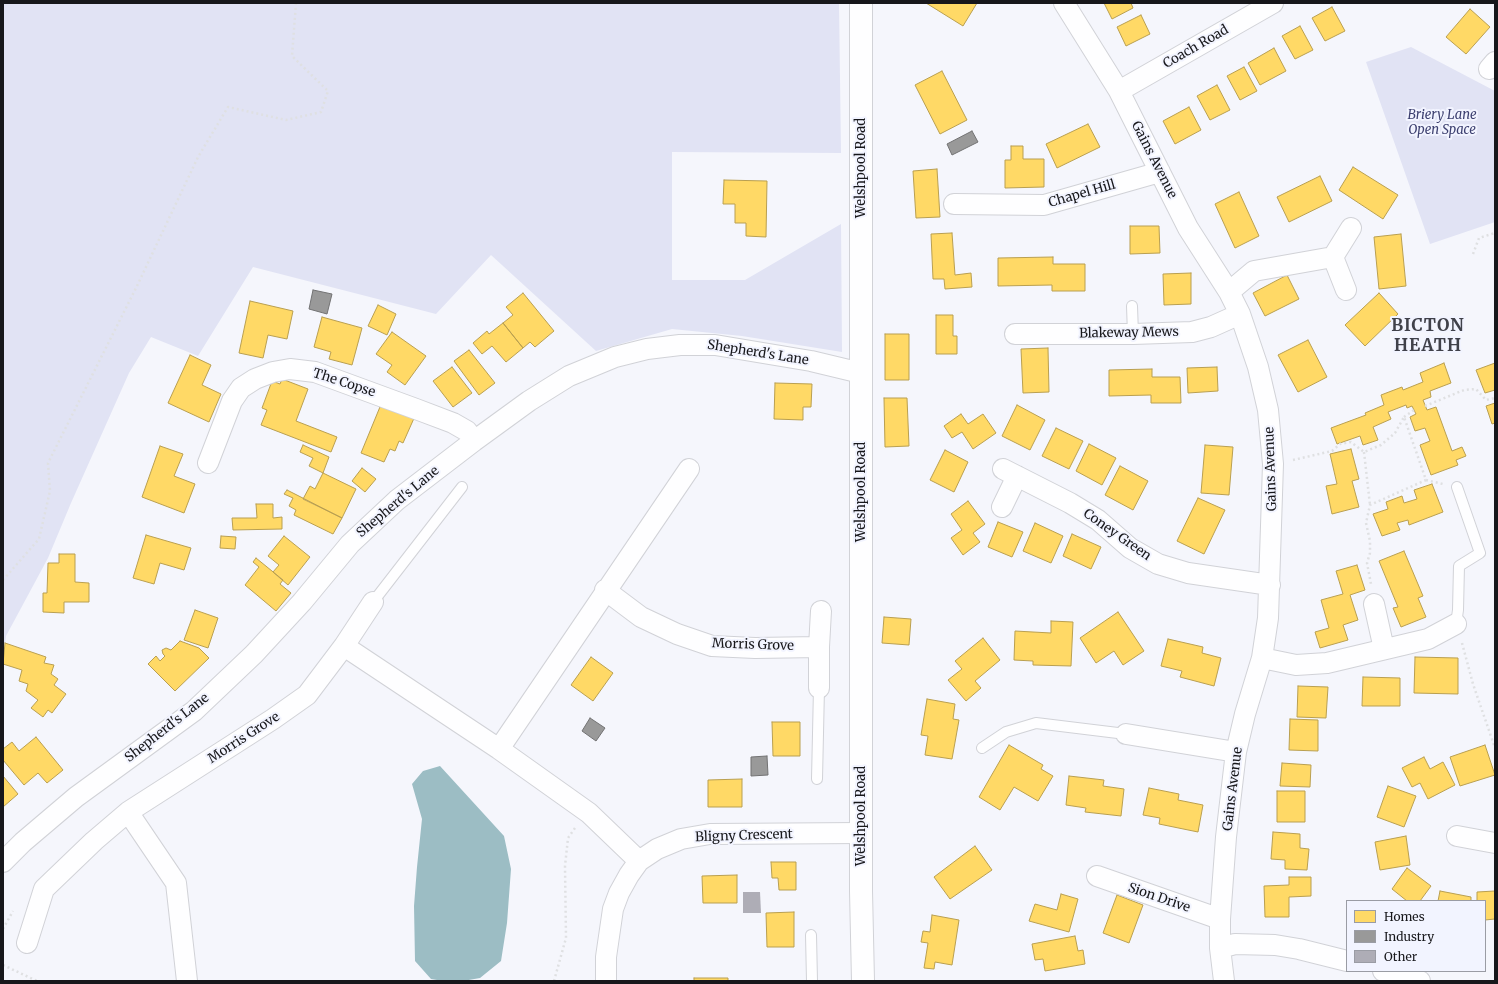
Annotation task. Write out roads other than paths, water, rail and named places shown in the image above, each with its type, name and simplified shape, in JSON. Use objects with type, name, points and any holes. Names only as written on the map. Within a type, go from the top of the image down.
[{"type":"main road","name":"Welshpool Road","points":[[861,3],[861,891],[863,981]]},
{"type":"street","name":"Gains Avenue","points":[[1064,3],[1119,91],[1188,228],[1229,292],[1240,314],[1258,366],[1268,410],[1273,464],[1268,618],[1262,658],[1245,714],[1236,752],[1226,837],[1220,919],[1220,948],[1224,981]]},
{"type":"street","name":"Coach Road","points":[[1119,91],[1264,5]]},
{"type":"street","name":"Chapel Hill","points":[[954,204],[1044,206],[1160,172]]},
{"type":"street","points":[[1229,292],[1254,271],[1332,257],[1351,228]]},
{"type":"street","points":[[1332,257],[1346,290]]},
{"type":"street","name":"Blakeway Mews","points":[[1015,334],[1133,334],[1192,332],[1211,327],[1240,314]]},
{"type":"street","name":"Shepherd's Lane","points":[[3,862],[23,842],[76,797],[194,711],[254,654],[302,602],[350,544],[397,500],[474,440],[529,401],[569,376],[615,357],[647,349],[680,345],[715,345],[811,361],[861,373]]},
{"type":"street","name":"The Copse","points":[[208,463],[232,401],[241,388],[254,379],[267,374],[290,369],[315,372],[409,406],[453,423],[467,431],[474,440]]},
{"type":"street","points":[[498,749],[689,468]]},
{"type":"street","name":"Coney Green","points":[[1002,507],[1010,473],[1087,513],[1098,520],[1130,548],[1158,564],[1188,573],[1270,585]]},
{"type":"street","name":"Morris Grove","points":[[605,590],[641,617],[677,634],[712,646],[755,648],[818,647]]},
{"type":"street","name":"Morris Grove","points":[[27,943],[44,889],[94,841],[128,812],[273,719],[307,694],[344,646],[374,602]]},
{"type":"street","points":[[1374,604],[1384,649]]},
{"type":"street","points":[[819,688],[818,647],[821,611]]},
{"type":"street","points":[[1262,658],[1296,665],[1327,663],[1428,639],[1456,624]]},
{"type":"street","points":[[344,646],[498,749],[589,813],[639,861]]},
{"type":"street","points":[[1126,734],[1236,752]]},
{"type":"street","points":[[128,812],[176,883],[187,981]]},
{"type":"street","name":"Bligny Crescent","points":[[606,981],[606,957],[613,909],[619,893],[639,861],[657,849],[681,839],[710,834],[862,833]]},
{"type":"street","points":[[1458,836],[1495,843]]},
{"type":"street","name":"Sion Drive","points":[[1097,876],[1220,919]]},
{"type":"street","points":[[1220,948],[1234,944],[1275,945],[1299,949],[1346,961]]},
{"type":"street","points":[[1387,972],[1420,981]]},
{"type":"lane","points":[[1132,306],[1133,334]]},
{"type":"lane","points":[[374,602],[462,486]]},
{"type":"lane","points":[[1456,624],[1458,610],[1459,566],[1480,552],[1457,487]]},
{"type":"lane","points":[[818,779],[819,688]]},
{"type":"lane","points":[[982,748],[1006,732],[1036,722],[1126,734]]},
{"type":"lane","points":[[811,935],[812,981]]},
{"type":"district","name":"BICTON HEATH","points":[[1428,336]]},
{"type":"park label","name":"Briery Lane Open Space","points":[[1442,122]]}]
